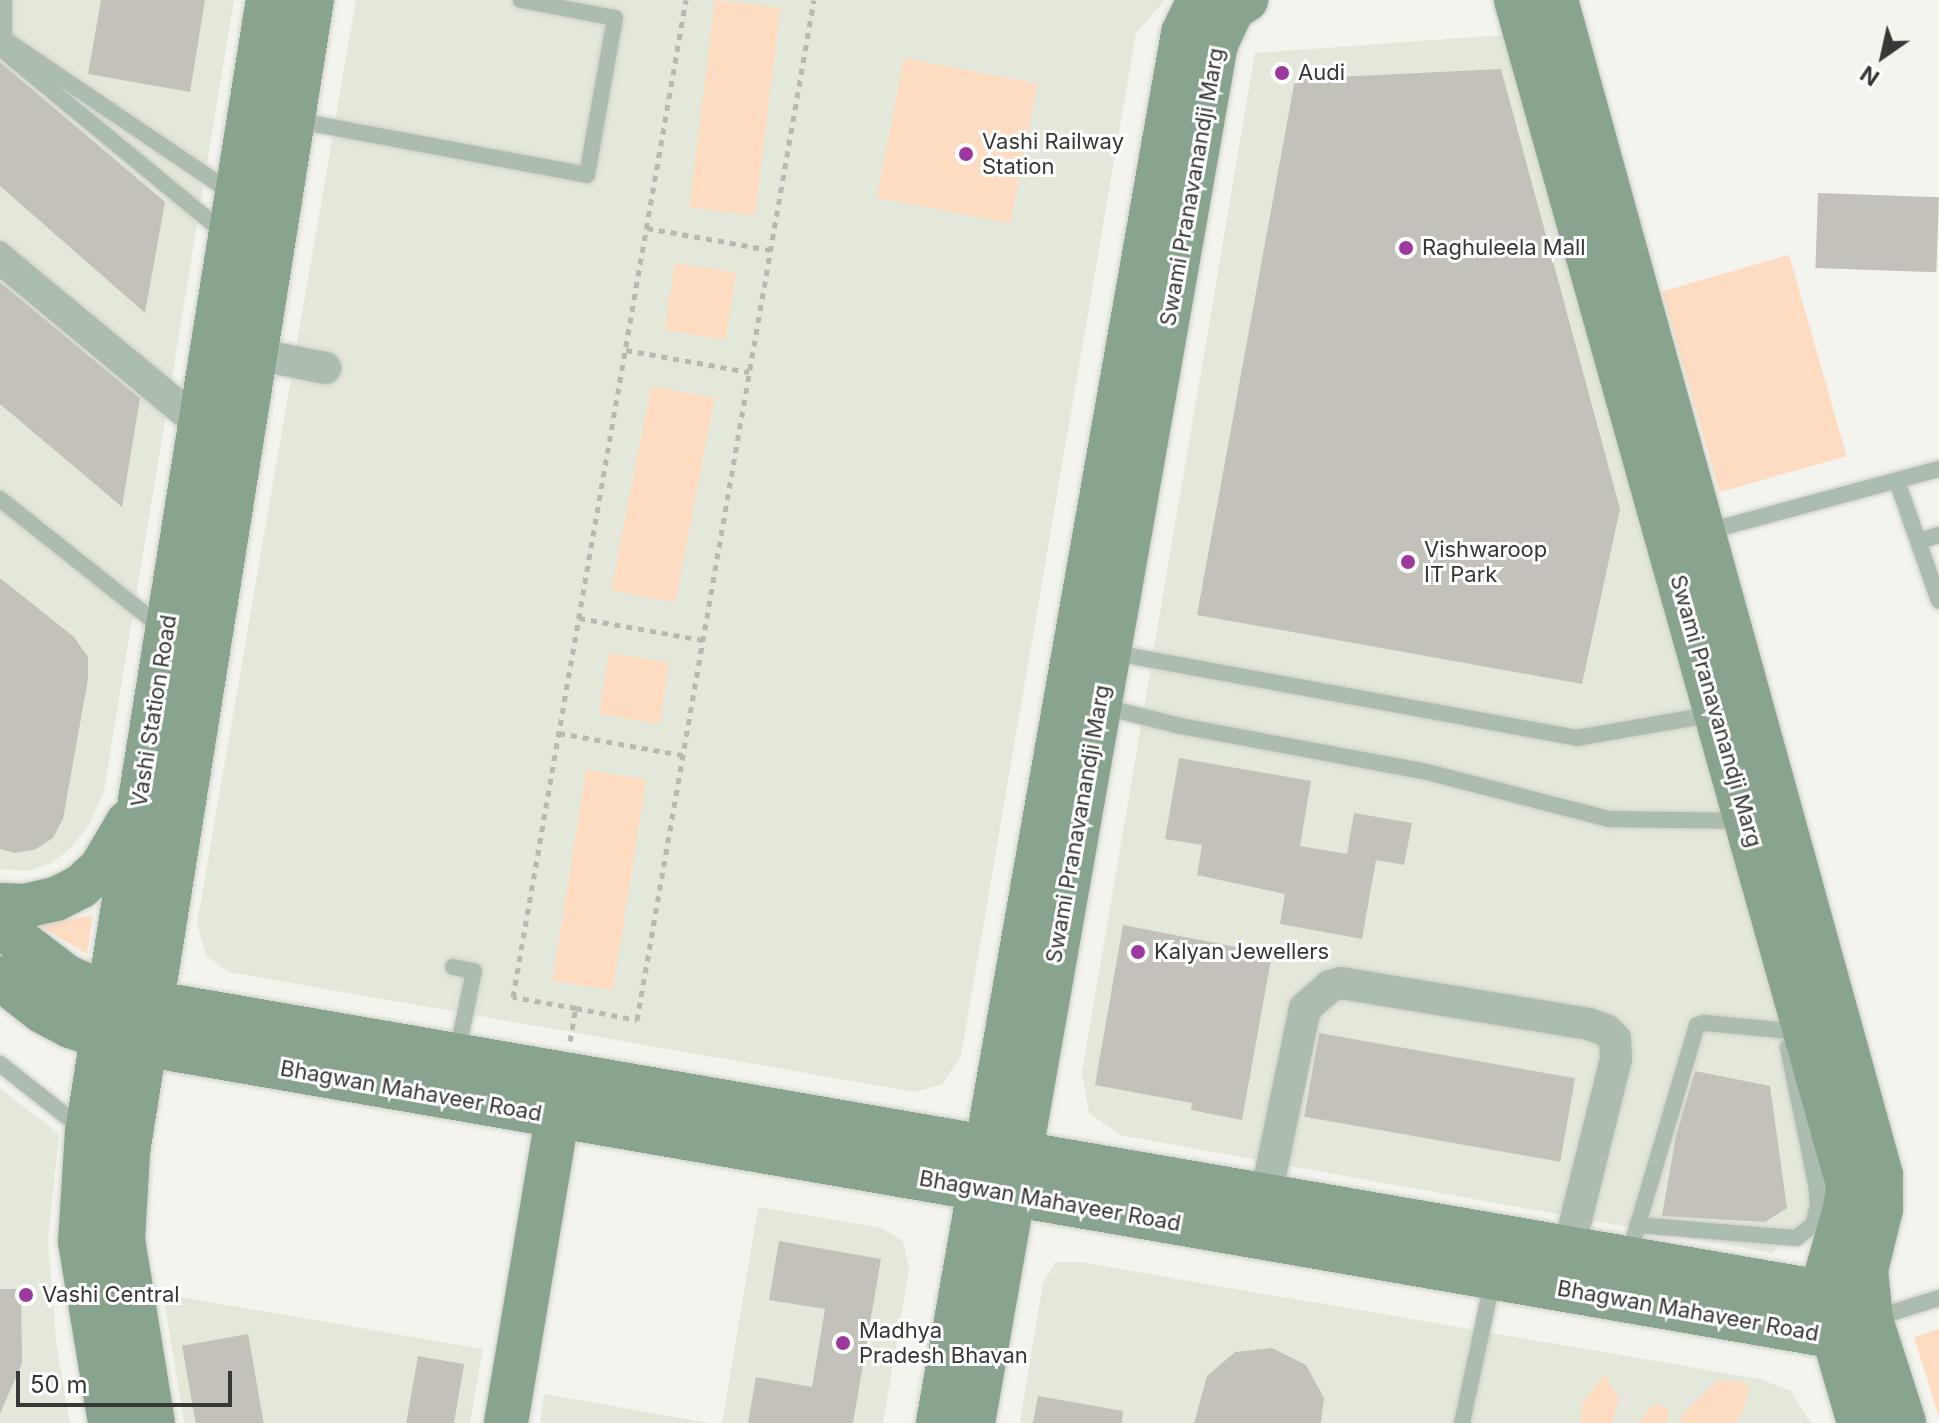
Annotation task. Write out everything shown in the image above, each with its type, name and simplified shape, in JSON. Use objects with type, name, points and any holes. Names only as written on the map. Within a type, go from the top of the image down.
[{"type":"street","name":"Vashi Station Road","points":[[108,1409],[80,1242],[87,1132],[268,0]]},
{"type":"street","name":"Vashi Station Road","points":[[150,1404],[123,1240],[128,1152],[312,0]]},
{"type":"street","name":"Swami Pranavanandji Marg","points":[[938,1423],[1004,1149],[1194,74],[1183,33],[1199,0]]},
{"type":"street","name":"Swami Pranavanandji Marg","points":[[1194,74],[1216,44],[1232,9],[1246,0]]},
{"type":"street","name":"Swami Pranavanandji Marg","points":[[1516,0],[1686,538],[1881,1175],[1881,1209],[1866,1270],[1871,1320],[1904,1423]]},
{"type":"street","name":"Swami Pranavanandji Marg","points":[[1556,0],[1686,538],[1717,714],[1746,821],[1795,1031],[1848,1185],[1845,1209],[1821,1292],[1831,1336],[1859,1423]]},
{"type":"street","points":[[213,346],[325,368]]},
{"type":"street","name":"Swami Pranavanandji Marg","points":[[1037,961],[1099,706],[1108,652],[1106,565]]},
{"type":"street","points":[[0,905],[41,903],[80,887],[101,868],[119,841],[140,796]]},
{"type":"street","name":"Bhagwan Mahaveer Road","points":[[0,926],[67,977],[109,995],[1569,1248],[1632,1242],[1821,1292],[1871,1320]]},
{"type":"street","name":"Bhagwan Mahaveer Road","points":[[0,978],[42,1011],[102,1037],[144,1045],[1831,1336],[1871,1320]]},
{"type":"street","points":[[1266,1195],[1305,1008],[1330,986],[1341,983],[1589,1024],[1607,1031],[1615,1039],[1616,1059],[1569,1248]]},
{"type":"street","points":[[506,1423],[564,1073]]},
{"type":"street","name":"Swami Pranavanandji Marg","points":[[973,1423],[996,1192]]},
{"type":"street","points":[[108,1409],[150,1404]]},
{"type":"lane","points":[[4,0],[4,39],[233,217]]},
{"type":"lane","points":[[521,0],[615,18]]},
{"type":"lane","points":[[293,120],[587,175],[615,18],[621,0]]},
{"type":"lane","points":[[0,48],[233,217]]},
{"type":"lane","points":[[0,249],[200,424]]},
{"type":"lane","points":[[0,268],[200,424]]},
{"type":"lane","points":[[1686,538],[1939,469]]},
{"type":"lane","points":[[1897,481],[1939,601]]},
{"type":"lane","points":[[0,499],[167,632]]},
{"type":"lane","points":[[1919,541],[1939,535]]},
{"type":"lane","points":[[1108,652],[1576,738],[1717,714]]},
{"type":"lane","points":[[1099,706],[1207,731],[1427,772],[1609,819],[1746,821]]},
{"type":"lane","points":[[453,967],[474,971],[457,1055]]},
{"type":"lane","points":[[1705,1023],[1795,1031],[1818,1205],[1813,1225],[1796,1238],[1632,1242],[1697,1025],[1705,1023]]},
{"type":"lane","points":[[0,1064],[87,1132]]},
{"type":"lane","points":[[1462,1423],[1493,1278]]},
{"type":"lane","points":[[1871,1320],[1939,1298]]},
{"type":"path","points":[[686,0],[513,997],[637,1020],[814,0]]},
{"type":"path","points":[[647,228],[770,250]]},
{"type":"path","points":[[626,350],[749,372]]},
{"type":"path","points":[[579,618],[703,640]]},
{"type":"path","points":[[559,733],[683,755]]},
{"type":"path","points":[[564,1073],[576,1008]]},
{"type":"shaded area","points":[[0,0],[234,0],[104,791],[89,825],[70,849],[50,864],[27,871],[0,869]]},
{"type":"shaded area","name":"Vashi Railway Station","points":[[356,0],[1165,0],[1136,33],[961,1056],[943,1084],[914,1092],[229,972],[206,956],[197,924]]},
{"type":"shaded area","points":[[715,0],[781,8],[755,215],[690,207]]},
{"type":"shaded area","points":[[1503,35],[1821,1172],[1811,1221],[1772,1253],[1120,1135],[1089,1113],[1082,1073],[1255,53]]},
{"type":"shaded area","points":[[904,58],[1038,84],[1010,223],[877,197]]},
{"type":"shaded area","points":[[1789,255],[1847,456],[1720,492],[1662,291]]},
{"type":"shaded area","points":[[675,263],[736,273],[726,340],[664,330]]},
{"type":"shaded area","points":[[651,386],[715,398],[675,603],[611,590]]},
{"type":"shaded area","points":[[609,653],[669,663],[660,724],[599,714]]},
{"type":"shaded area","points":[[586,770],[646,780],[613,990],[553,980]]},
{"type":"shaded area","points":[[93,915],[87,954],[39,925]]},
{"type":"shaded area","name":"Vashi Central","points":[[0,1088],[59,1134],[48,1240],[57,1350],[70,1423],[0,1423]]},
{"type":"shaded area","points":[[758,1207],[881,1228],[903,1241],[909,1268],[883,1423],[722,1423]]},
{"type":"shaded area","points":[[1056,1262],[1079,1262],[1760,1379],[1791,1391],[1811,1423],[1020,1423],[1043,1283]]},
{"type":"shaded area","points":[[163,1294],[483,1349],[470,1423],[184,1423]]},
{"type":"shaded area","points":[[1939,1329],[1939,1417],[1914,1337]]},
{"type":"shaded area","points":[[1605,1374],[1619,1399],[1612,1423],[1580,1423],[1583,1402]]},
{"type":"shaded area","points":[[1718,1380],[1750,1384],[1744,1408],[1736,1423],[1680,1423],[1683,1414]]},
{"type":"shaded area","points":[[544,1394],[709,1423],[540,1423]]},
{"type":"shaded area","points":[[1655,1403],[1669,1409],[1668,1423],[1638,1423]]},
{"type":"building","points":[[101,0],[205,0],[190,92],[88,74]]},
{"type":"building","points":[[0,62],[165,202],[145,313],[0,186]]},
{"type":"building","points":[[1501,69],[1620,509],[1582,684],[1197,615],[1295,79]]},
{"type":"building","points":[[1818,193],[1939,197],[1936,272],[1815,268]]},
{"type":"building","points":[[0,282],[140,398],[122,507],[0,404]]},
{"type":"building","points":[[0,578],[74,637],[88,657],[88,679],[63,819],[53,838],[34,850],[14,853],[0,849]]},
{"type":"building","points":[[1179,758],[1311,781],[1300,846],[1347,854],[1354,813],[1412,823],[1404,865],[1376,860],[1362,939],[1280,924],[1285,894],[1197,875],[1202,845],[1165,839]]},
{"type":"building","points":[[1123,925],[1272,954],[1242,1120],[1191,1110],[1192,1103],[1095,1085]]},
{"type":"building","points":[[1319,1033],[1575,1078],[1560,1162],[1304,1117]]},
{"type":"building","points":[[1695,1071],[1770,1086],[1787,1208],[1765,1222],[1662,1216],[1676,1135]]},
{"type":"building","name":"Madhya Pradesh Bhavan","points":[[779,1241],[881,1259],[853,1423],[748,1423],[756,1377],[812,1387],[825,1309],[769,1300]]},
{"type":"building","points":[[0,1289],[21,1289],[22,1363],[0,1414]]},
{"type":"building","points":[[248,1334],[264,1423],[196,1423],[182,1346]]},
{"type":"building","points":[[1272,1348],[1306,1365],[1324,1398],[1321,1423],[1194,1423],[1207,1376],[1235,1352]]},
{"type":"building","points":[[418,1356],[464,1364],[454,1423],[406,1423]]},
{"type":"building","points":[[1038,1396],[1123,1411],[1122,1423],[1033,1423]]},
{"type":"place","name":"Audi","points":[[1282,73]]},
{"type":"place","name":"Vashi Railway Station","points":[[966,154]]},
{"type":"place","name":"Raghuleela Mall","points":[[1406,248]]},
{"type":"place","name":"Vishwaroop IT Park","points":[[1408,562]]},
{"type":"place","name":"Kalyan Jewellers","points":[[1138,952]]},
{"type":"place","name":"Vashi Central","points":[[26,1295]]},
{"type":"place","name":"Madhya Pradesh Bhavan","points":[[843,1343]]}]
